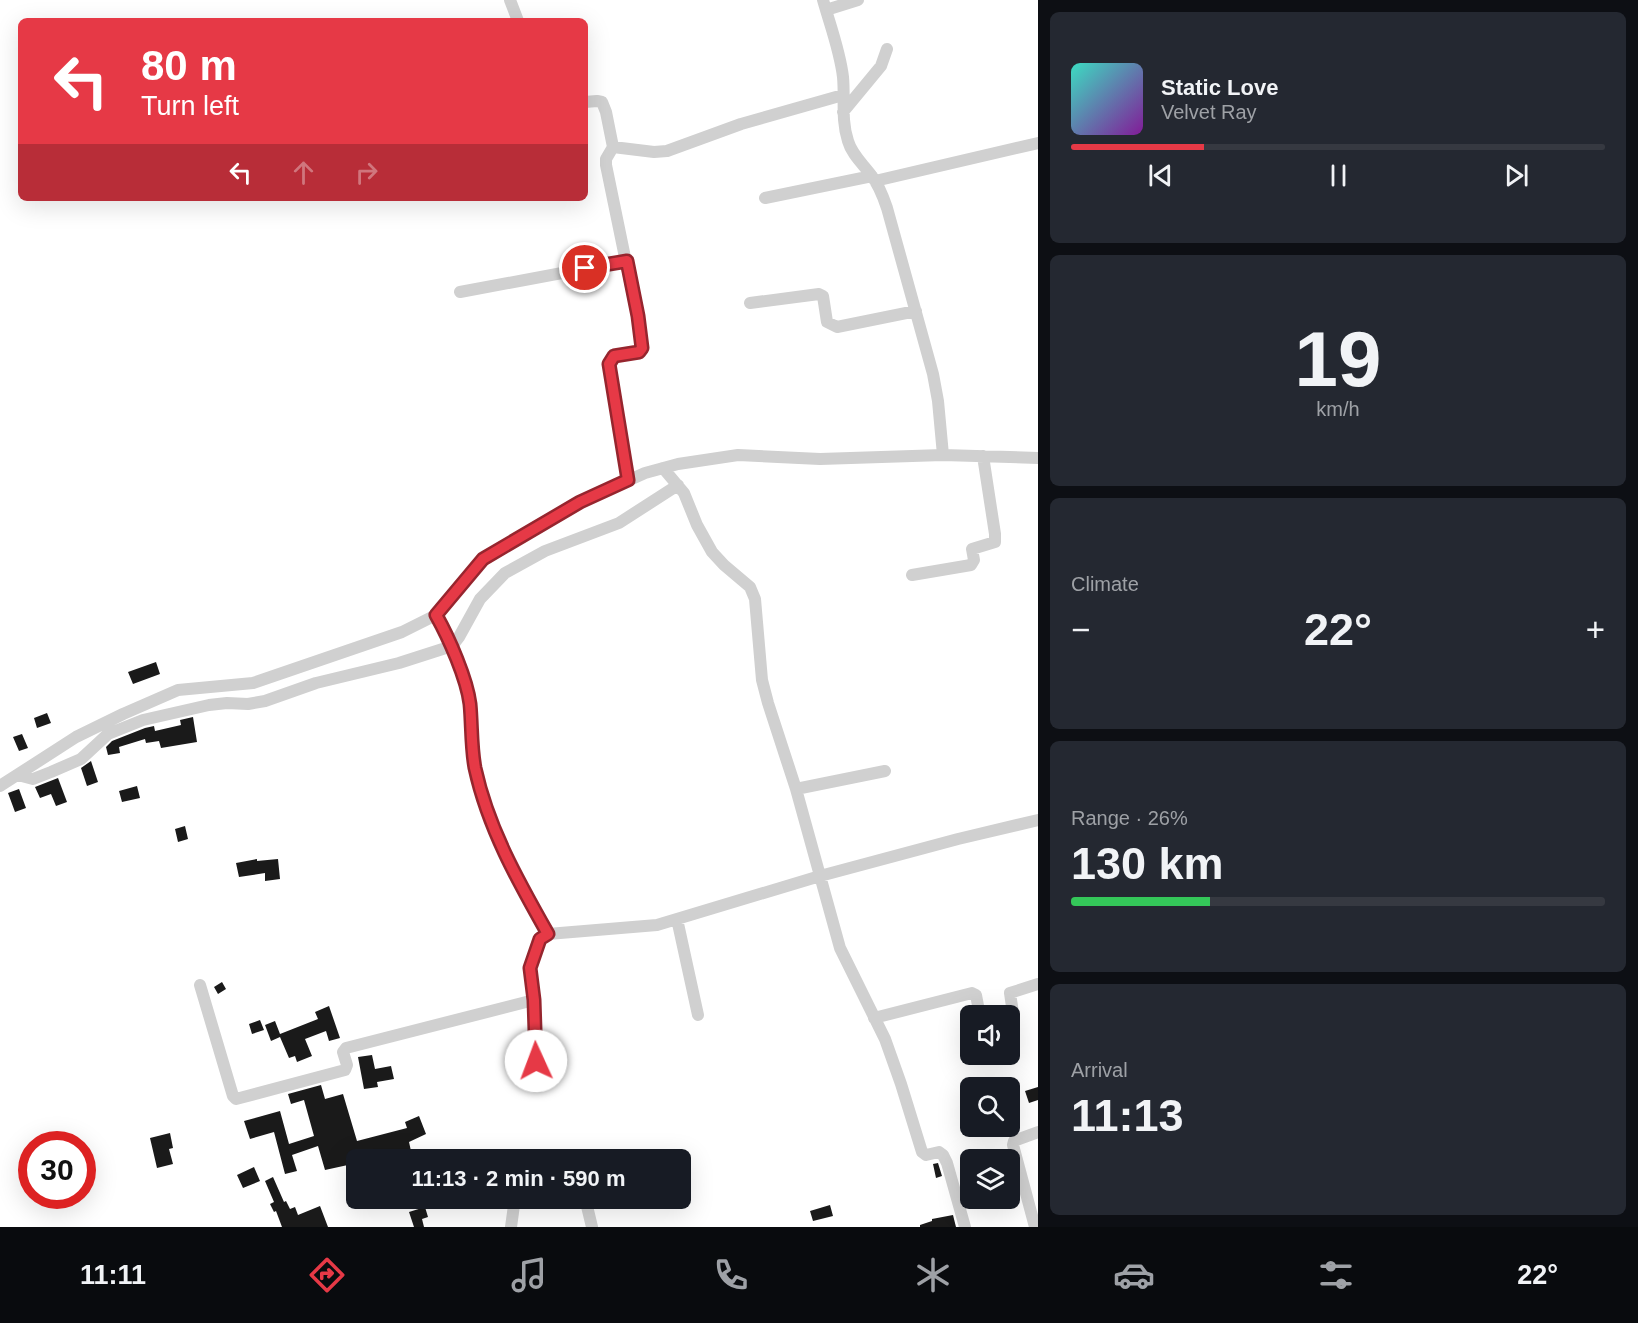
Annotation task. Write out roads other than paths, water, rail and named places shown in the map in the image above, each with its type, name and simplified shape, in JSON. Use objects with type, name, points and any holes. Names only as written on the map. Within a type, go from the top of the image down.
[{"type":"street","points":[[510,0],[517,18]]},
{"type":"street","points":[[858,0],[825,5],[840,60],[844,127],[848,144],[882,191],[916,311],[938,401],[943,455]]},
{"type":"street","points":[[843,112],[881,66],[887,49]]},
{"type":"street","points":[[613,147],[654,152],[667,151],[741,124],[843,95]]},
{"type":"street","points":[[588,102],[597,101],[604,106],[613,147],[606,159],[606,165],[638,316],[642,348],[639,352],[614,356],[609,364],[628,480]]},
{"type":"street","points":[[765,198],[874,178],[1038,143]]},
{"type":"street","points":[[460,292],[627,261]]},
{"type":"street","points":[[750,303],[819,294],[823,296],[827,322],[837,327],[916,311]]},
{"type":"street","points":[[0,786],[76,737],[178,690],[253,683],[402,632],[436,615],[483,559],[580,502],[628,480],[663,468],[708,458],[738,455],[820,459],[943,455],[1038,458]]},
{"type":"street","points":[[912,575],[971,566],[974,560],[972,549],[995,542],[983,456]]},
{"type":"street","points":[[663,468],[678,485],[712,552],[750,586],[755,599],[762,680],[796,789],[840,948],[893,1060],[922,1152],[926,1155],[939,1152],[943,1155],[965,1227]]},
{"type":"street","points":[[18,775],[33,779],[81,759],[108,734],[143,720],[209,705],[265,701],[316,683],[399,663],[452,646],[480,599],[505,573],[544,551],[620,522],[678,485]]},
{"type":"street","points":[[436,615],[452,646],[470,701],[475,766],[486,807],[501,847],[548,934]]},
{"type":"street","points":[[796,789],[885,771]]},
{"type":"street","points":[[540,1086],[536,1061],[534,1000],[530,968],[540,939],[548,934],[657,925],[820,876],[958,838],[1038,820]]},
{"type":"street","points":[[677,919],[698,1015]]},
{"type":"street","points":[[1012,1005],[1010,993],[1038,984]]},
{"type":"street","points":[[200,985],[233,1096],[236,1099],[345,1070],[347,1065],[343,1052],[346,1048],[534,1000]]},
{"type":"street","points":[[874,1018],[972,993],[976,994],[978,1005]]},
{"type":"street","points":[[1035,1227],[1013,1145],[1018,1138],[1038,1132]]},
{"type":"street","points":[[511,1227],[513,1209]]},
{"type":"street","points":[[588,1209],[592,1227]]}]
